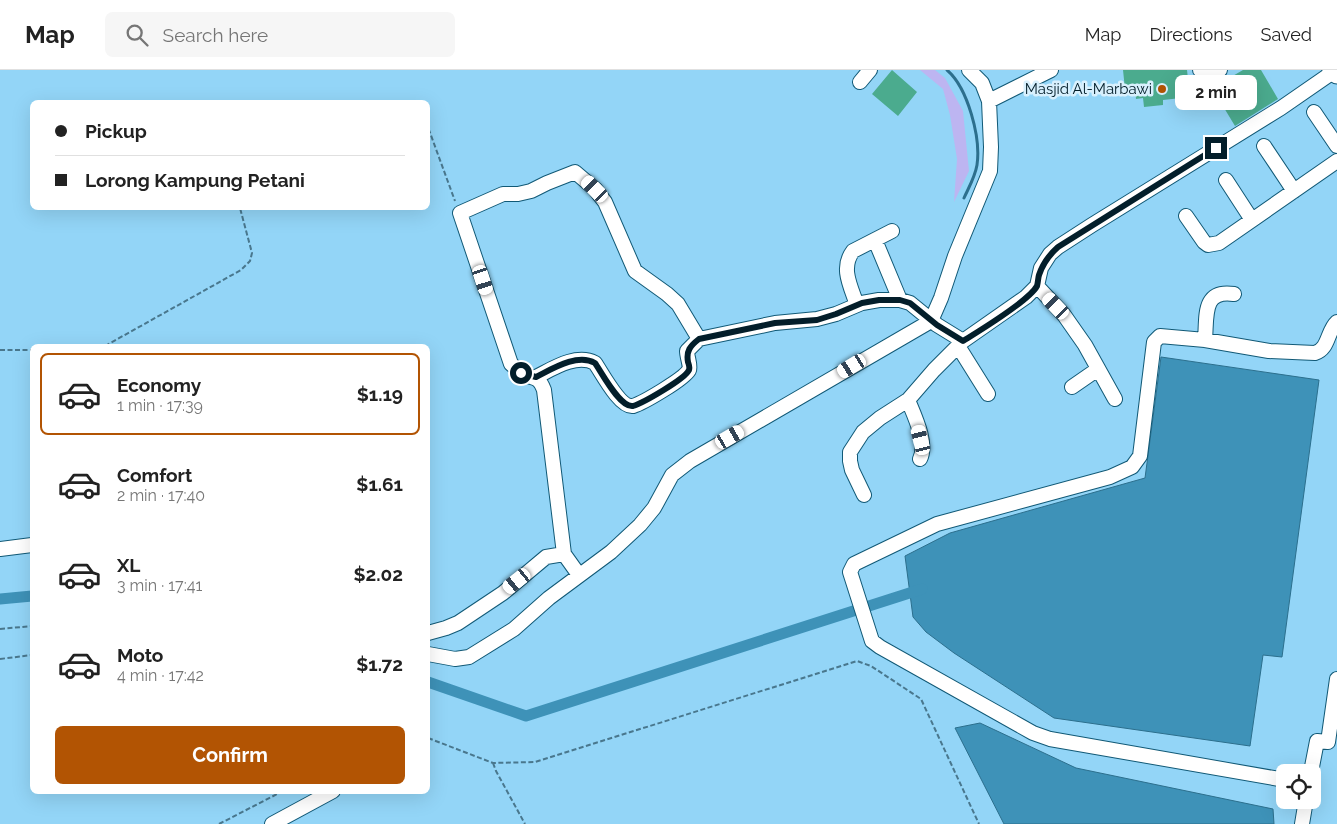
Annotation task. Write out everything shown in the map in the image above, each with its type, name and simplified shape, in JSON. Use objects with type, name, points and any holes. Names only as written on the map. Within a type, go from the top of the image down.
[{"type":"street","points":[[860,82],[870,70]]},
{"type":"street","points":[[430,654],[455,659],[469,657],[514,629],[549,598],[611,552],[640,525],[654,508],[672,475],[690,461],[931,321],[990,171],[989,101],[987,91],[970,70]]},
{"type":"street","points":[[989,101],[1051,70]]},
{"type":"street","points":[[1200,70],[1204,74],[1210,75],[1220,70]]},
{"type":"street","points":[[864,495],[852,470],[850,461],[850,452],[863,432],[880,418],[908,400],[934,370],[961,344],[1015,306],[1037,286],[1041,268],[1050,254],[1106,216],[1281,108],[1334,72]]},
{"type":"street","points":[[1314,112],[1337,146]]},
{"type":"street","points":[[1264,146],[1294,191]]},
{"type":"street","points":[[1186,216],[1200,238],[1208,245],[1219,243],[1337,161]]},
{"type":"street","points":[[579,575],[564,554],[544,390],[536,377],[521,373],[511,364],[460,214],[503,194],[518,194],[575,172],[591,184],[605,202],[635,271],[678,304],[699,339]]},
{"type":"street","points":[[1226,180],[1252,220]]},
{"type":"street","points":[[857,305],[848,281],[846,262],[853,251],[892,231]]},
{"type":"street","points":[[875,240],[900,300]]},
{"type":"street","points":[[1037,286],[1064,314],[1086,345],[1116,398]]},
{"type":"street","points":[[1205,340],[1209,302],[1214,295],[1223,292],[1234,294]]},
{"type":"street","points":[[536,377],[574,360],[588,360],[595,363],[622,402],[629,407],[656,395],[686,374],[690,367],[688,351],[699,339],[775,323],[817,320],[857,305],[879,300],[900,300],[910,303],[922,311],[931,321],[961,344],[988,394]]},
{"type":"street","points":[[1276,778],[1050,739],[1033,733],[872,641],[850,572],[854,564],[937,524],[1110,477],[1132,467],[1140,456],[1154,342],[1160,336],[1205,340],[1269,351],[1315,354],[1323,348],[1331,328],[1337,322]]},
{"type":"street","points":[[1072,387],[1098,369]]},
{"type":"street","points":[[908,400],[923,448],[920,459]]},
{"type":"street","points":[[0,549],[30,545]]},
{"type":"street","points":[[430,632],[458,623],[503,593],[546,557],[564,554]]},
{"type":"street","points":[[1313,764],[1317,741],[1332,743],[1337,679]]},
{"type":"street","points":[[272,824],[327,794]]},
{"type":"street","points":[[1302,824],[1304,809]]},
{"type":"path","points":[[430,130],[460,214]]},
{"type":"path","points":[[109,344],[241,270],[250,261],[252,252],[241,210]]},
{"type":"path","points":[[0,350],[30,350]]},
{"type":"path","points":[[0,630],[30,626]]},
{"type":"path","points":[[0,659],[30,655]]},
{"type":"path","points":[[430,739],[493,763],[535,762],[857,661],[871,666],[921,699],[979,824]]},
{"type":"path","points":[[493,763],[524,824]]},
{"type":"path","points":[[219,824],[277,794]]},
{"type":"shaded area","points":[[920,70],[935,70],[945,78],[963,111],[969,171],[954,202],[957,159],[950,115],[943,89]]},
{"type":"water","points":[[1161,357],[1319,380],[1282,657],[1263,655],[1250,746],[1054,718],[954,653],[926,632],[913,617],[905,556],[950,533],[1145,478]]},
{"type":"water","points":[[980,723],[1076,768],[1273,809],[1274,824],[1004,824],[955,728]]},
{"type":"building","points":[[892,70],[917,92],[898,116],[872,94]]},
{"type":"building","name":"Masjid Al-Marbawi","points":[[1123,70],[1187,70],[1190,97],[1163,100],[1163,105],[1144,107],[1143,98],[1136,99],[1135,88],[1125,89]]},
{"type":"building","points":[[1243,70],[1261,70],[1278,99],[1235,126],[1212,88]]},
{"type":"waterway","points":[[947,70],[954,78],[967,101],[977,141],[977,165],[972,182],[964,198]]},
{"type":"waterway","points":[[430,683],[526,716],[922,589]]},
{"type":"waterway","points":[[0,599],[30,596]]},
{"type":"place","name":"Masjid Al-Marbawi","points":[[1162,89]]},
{"type":"route","points":[[521,373],[536,377],[574,360],[592,361],[622,402],[629,407],[642,403],[656,395],[686,374],[690,367],[687,357],[688,351],[699,339],[775,323],[817,320],[862,303],[879,300],[900,300],[910,303],[922,311],[931,321],[963,341],[999,318],[1026,297],[1037,286],[1041,268],[1050,254],[1058,247],[1216,148]]}]
